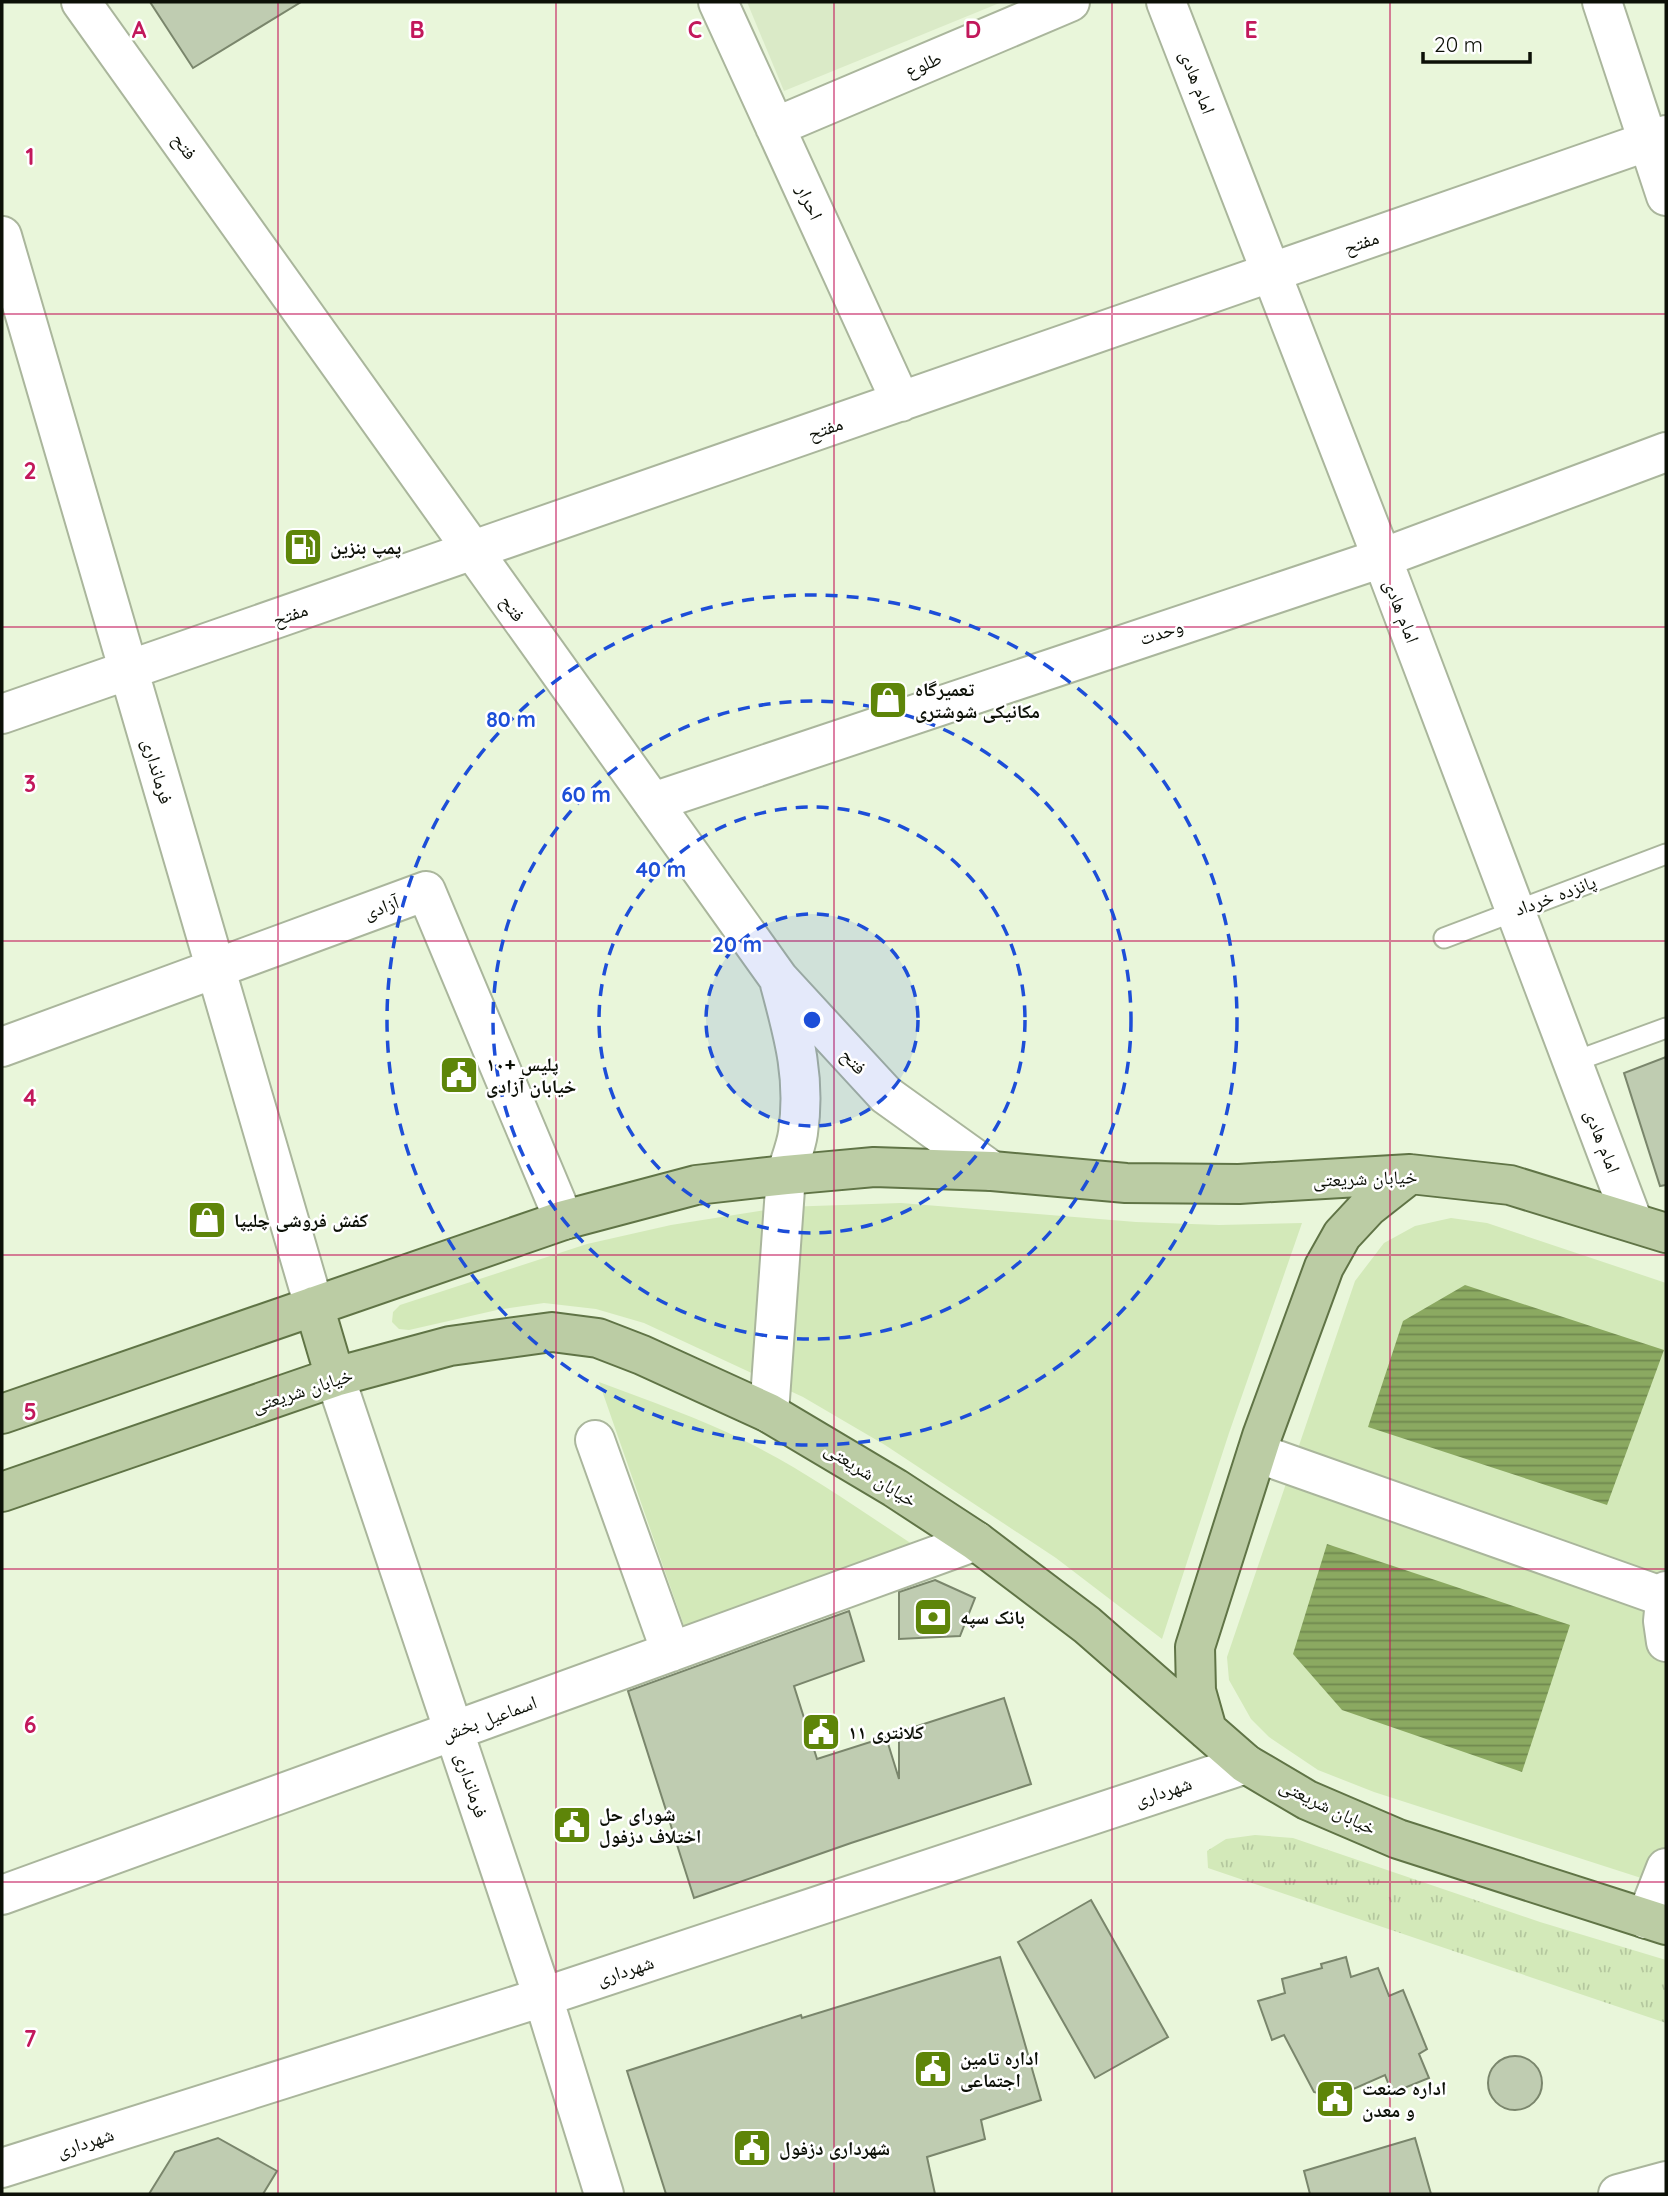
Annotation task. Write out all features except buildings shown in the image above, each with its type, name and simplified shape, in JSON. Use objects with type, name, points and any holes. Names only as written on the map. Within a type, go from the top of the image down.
[{"type":"main road","name":"خیابان شریعتی","points":[[2,1414],[564,1220],[696,1185],[874,1167],[992,1171],[1126,1183],[1227,1184],[1410,1174],[1510,1185],[1650,1227]]},
{"type":"main road","points":[[1207,1730],[1196,1691],[1195,1647],[1257,1453],[1320,1280],[1342,1235],[1368,1207],[1410,1174]]},
{"type":"main road","points":[[314,1306],[335,1377]]},
{"type":"main road","name":"خیابان شریعتی","points":[[2,1492],[335,1377],[450,1346],[552,1332],[598,1338],[642,1355],[769,1413],[895,1488],[975,1541],[1087,1625],[1245,1764],[1307,1800],[1398,1839],[1656,1922]]},
{"type":"street","name":"فتح","points":[[82,2],[779,979],[886,1095],[992,1171]]},
{"type":"street","name":"احرار","points":[[718,2],[901,402]]},
{"type":"street","name":"طلوع","points":[[775,127],[1070,2]]},
{"type":"street","name":"امام هادی","points":[[1166,2],[1382,558],[1573,1062],[1650,1227]]},
{"type":"street","points":[[1602,2],[1657,138],[1666,196]]},
{"type":"street","name":"مفتح","points":[[2,714],[1657,138]]},
{"type":"street","name":"فرمانداری","points":[[2,236],[314,1306]]},
{"type":"street","name":"وحدت","points":[[653,802],[1382,558],[1666,452]]},
{"type":"street","name":"آزادی","points":[[2,1048],[426,891],[564,1220]]},
{"type":"street","points":[[769,1413],[786,1175],[798,1136],[802,1095],[799,1056],[779,979]]},
{"type":"street","name":"فرمانداری","points":[[335,1377],[542,1997],[604,2194]]},
{"type":"street","points":[[595,1440],[671,1651]]},
{"type":"street","points":[[1257,1453],[1665,1594],[1663,1620],[1666,1642]]},
{"type":"street","name":"اسماعیل بخش","points":[[2,1895],[975,1541]]},
{"type":"street","name":"شهرداری","points":[[2,2168],[542,1997],[1245,1764]]},
{"type":"street","points":[[1656,1922],[1666,1868]]},
{"type":"street","points":[[1618,2194],[1666,2181]]},
{"type":"lane","name":"پانزده خرداد","points":[[1444,937],[1666,854]]},
{"type":"lane","points":[[1573,1062],[1666,1028]]},
{"type":"shaded area","points":[[747,2],[1002,2],[784,91]]},
{"type":"shaded area","points":[[1465,1285],[1664,1350],[1607,1505],[1368,1427],[1403,1321]]},
{"type":"shaded area","points":[[1327,1544],[1570,1625],[1522,1772],[1342,1710],[1293,1654]]},
{"type":"green space","points":[[901,1203],[1136,1222],[1219,1225],[1302,1223],[1229,1433],[1162,1639],[1056,1558],[885,1445],[803,1397],[644,1323],[596,1309],[544,1303],[497,1310],[409,1330],[399,1329],[392,1322],[393,1312],[400,1305],[587,1244],[671,1225],[784,1207]]},
{"type":"green space","points":[[1451,1218],[1487,1223],[1666,1283],[1666,1886],[1374,1792],[1318,1770],[1269,1737],[1251,1719],[1229,1680],[1227,1657],[1355,1281],[1384,1243],[1415,1226]]},
{"type":"green space","points":[[599,1382],[711,1425],[769,1453],[833,1491],[915,1546],[684,1626]]},
{"type":"green space","points":[[1255,1835],[1293,1838],[1540,1922],[1666,1960],[1666,2023],[1208,1868],[1207,1851],[1226,1839]]},
{"type":"place","name":"پمپ بنزین","points":[[303,547]]},
{"type":"place","name":"تعمیرگاه مکانیکی شوشتری","points":[[888,700]]},
{"type":"place","name":"پلیس +۱۰ خیابان آزادی","points":[[459,1075]]},
{"type":"place","name":"کفش فروشی چلیپا","points":[[207,1220]]},
{"type":"place","name":"بانک سپه","points":[[933,1617]]},
{"type":"place","name":"کلانتری ۱۱","points":[[821,1732]]},
{"type":"place","name":"شورای حل اختلاف دزفول","points":[[572,1825]]},
{"type":"place","name":"اداره تامین اجتماعی","points":[[933,2069]]},
{"type":"place","name":"اداره صنعت و معدن","points":[[1335,2099]]},
{"type":"place","name":"شهرداری دزفول","points":[[752,2148]]}]
